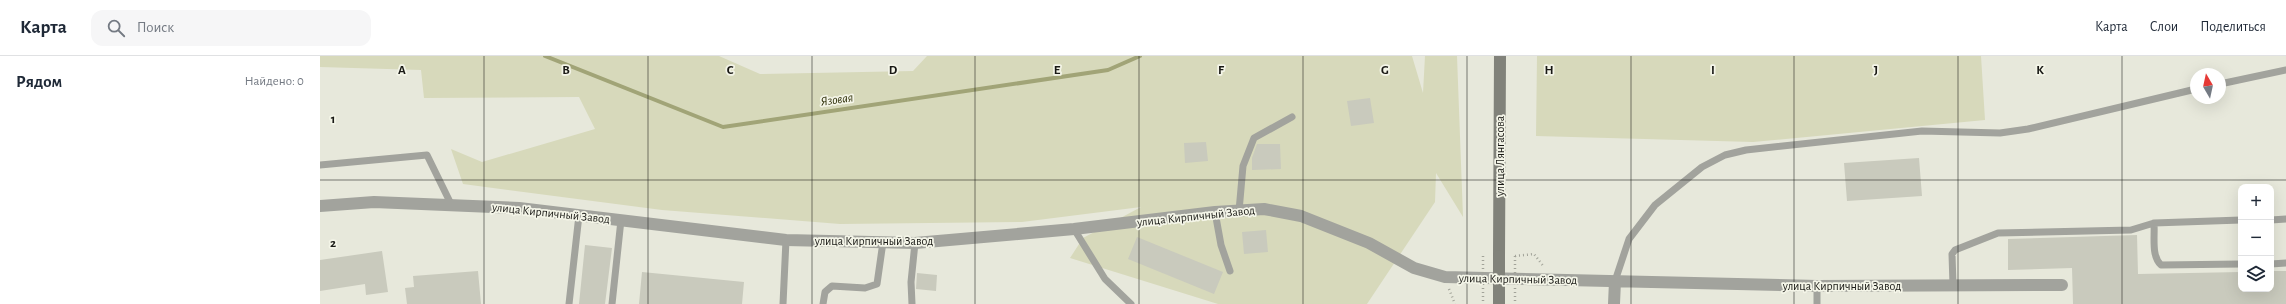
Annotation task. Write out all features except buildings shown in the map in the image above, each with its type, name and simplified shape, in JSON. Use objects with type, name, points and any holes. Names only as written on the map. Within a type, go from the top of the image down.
[{"type":"main road","name":"улица Лянгасова","points":[[1500,56],[1500,304]]},
{"type":"street","name":"улица Кирпичный Завод","points":[[320,206],[374,202],[452,204],[519,208],[786,240],[915,243],[1074,229],[1215,212],[1264,209],[1301,216],[1370,243],[1414,268],[1445,277],[1817,286],[2062,285]]},
{"type":"street","points":[[1614,304],[1615,281]]},
{"type":"lane","points":[[2226,83],[2286,70]]},
{"type":"lane","points":[[1615,281],[1629,239],[1655,205],[1702,167],[1725,155],[1746,150],[1922,131],[2000,132],[2028,129],[2190,90]]},
{"type":"lane","points":[[1238,211],[1243,166],[1254,138],[1292,117]]},
{"type":"lane","points":[[320,165],[426,155],[452,204]]},
{"type":"lane","points":[[1215,212],[1221,245],[1230,271]]},
{"type":"lane","points":[[569,304],[579,215]]},
{"type":"lane","points":[[2274,220],[2286,219]]},
{"type":"lane","points":[[612,304],[621,220]]},
{"type":"lane","points":[[1952,286],[1952,254],[1955,250],[1998,233],[2131,230],[2154,222],[2238,220]]},
{"type":"lane","points":[[2154,222],[2155,255],[2157,261],[2161,265],[2238,264]]},
{"type":"lane","points":[[1074,229],[1105,279],[1131,304]]},
{"type":"lane","points":[[782,304],[786,240]]},
{"type":"lane","points":[[823,304],[825,292],[832,286],[865,288],[877,284],[883,242]]},
{"type":"lane","points":[[912,304],[911,282],[915,243]]},
{"type":"lane","points":[[2274,264],[2286,263]]},
{"type":"lane","points":[[1817,286],[1817,304]]},
{"type":"path","points":[[1515,304],[1515,256],[1534,254],[1555,279]]},
{"type":"path","points":[[1483,256],[1483,304]]},
{"type":"green space","points":[[320,56],[719,56],[760,74],[913,71],[927,56],[1412,56],[1423,93],[1425,56],[1457,56],[1463,217],[1436,173],[1435,202],[1367,304],[1218,304],[1070,258],[1083,238],[1141,207],[1022,222],[840,224],[662,210],[463,184],[451,149],[482,162],[595,129],[579,97],[424,98],[421,70],[320,67]]},
{"type":"green space","points":[[1537,56],[1981,56],[1985,120],[1753,142],[1536,136]]},
{"type":"waterway","name":"Язовая","points":[[545,56],[723,127],[1108,70],[1140,56]]}]
